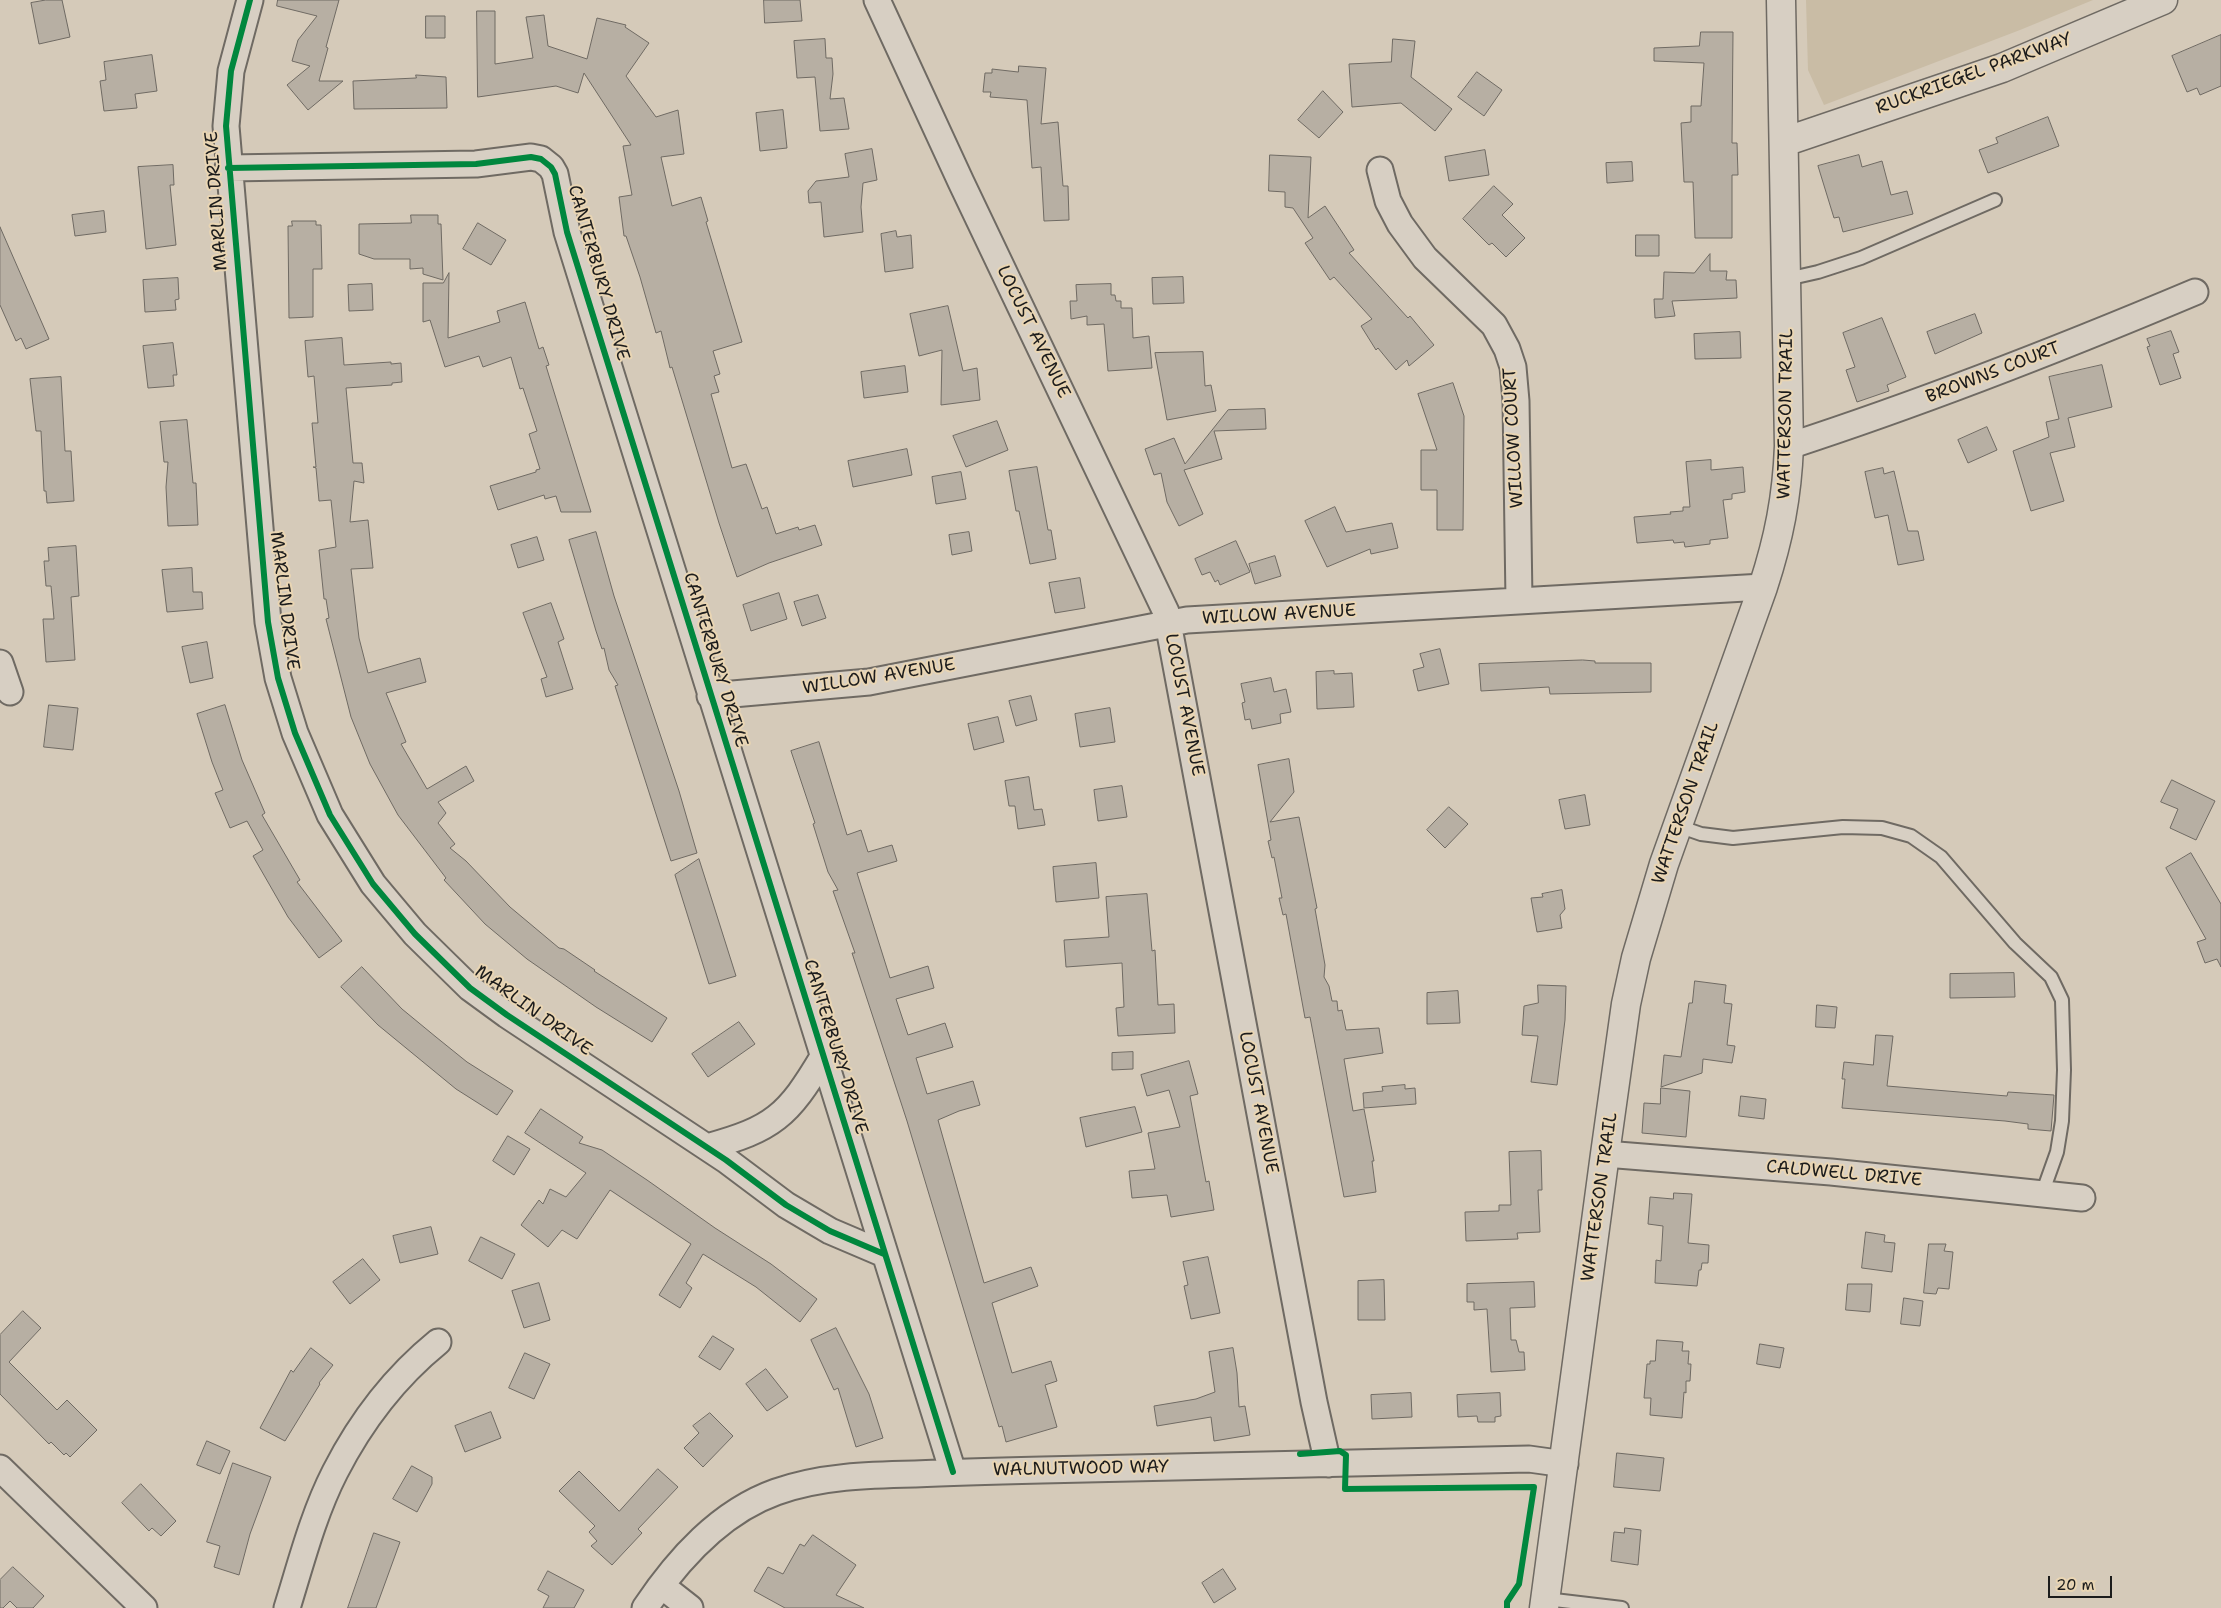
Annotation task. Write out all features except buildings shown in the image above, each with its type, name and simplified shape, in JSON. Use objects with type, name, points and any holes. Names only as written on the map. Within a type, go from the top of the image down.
[{"type":"main road","name":"WATTERSON TRAIL","points":[[1545,1604],[1626,1004],[1636,958],[1647,918],[1678,826],[1776,549],[1784,512],[1788,484],[1789,446],[1781,0]]},
{"type":"main road","name":"RUCKRIEGEL PARKWAY","points":[[1784,142],[2002,68],[2163,0]]},
{"type":"street","name":"MARLIN DRIVE","points":[[250,0],[232,71],[227,98],[226,126],[228,168],[268,622],[278,678],[295,733],[330,814],[373,884],[415,934],[470,988],[507,1015],[707,1147],[786,1205],[830,1231],[884,1254]]},
{"type":"street","name":"LOCUST AVENUE","points":[[877,0],[961,182],[1157,591],[1168,623],[1312,1392],[1328,1464]]},
{"type":"street","name":"CANTERBURY DRIVE","points":[[228,168],[476,164],[531,157],[541,159],[551,167],[555,174],[567,232],[822,1058],[953,1472]]},
{"type":"street","name":"WILLOW COURT","points":[[1380,170],[1388,201],[1400,224],[1425,258],[1494,325],[1507,349],[1513,366],[1516,402],[1519,600]]},
{"type":"street","name":"BROWNS COURT","points":[[1789,446],[1873,418],[1970,382],[2195,292]]},
{"type":"street","name":"WILLOW AVENUE","points":[[710,696],[869,682],[1168,623],[1519,600],[1763,587]]},
{"type":"street","points":[[0,663],[10,692]]},
{"type":"street","points":[[707,1147],[748,1135],[768,1125],[786,1111],[804,1090],[822,1058]]},
{"type":"street","name":"CALDWELL DRIVE","points":[[1605,1154],[1831,1172],[2082,1198]]},
{"type":"street","points":[[287,1608],[312,1526],[335,1472],[372,1410],[418,1358],[438,1342]]},
{"type":"street","name":"WALNUTWOOD WAY","points":[[645,1608],[687,1554],[726,1518],[775,1492],[804,1484],[844,1477],[953,1472],[1529,1459],[1565,1464]]},
{"type":"street","points":[[0,1468],[144,1608]]},
{"type":"street","points":[[662,1586],[690,1608]]},
{"type":"lane","points":[[1787,279],[1818,272],[1861,258],[1995,200]]},
{"type":"lane","points":[[1678,826],[1701,834],[1733,838],[1843,827],[1882,828],[1911,836],[1941,857],[2015,943],[2051,977],[2062,1000],[2064,1070],[2062,1121],[2057,1152],[2042,1194]]},
{"type":"lane","points":[[1545,1604],[1622,1608]]},
{"type":"shaded area","points":[[1806,0],[2093,0],[1824,105],[1808,70]]},
{"type":"cycle path","points":[[250,0],[231,71],[226,126],[268,622],[278,678],[295,733],[330,815],[373,884],[415,934],[470,988],[507,1015],[726,1160],[786,1205],[830,1231],[884,1254]]},
{"type":"cycle path","points":[[228,168],[476,164],[531,157],[541,159],[551,167],[555,174],[567,232],[953,1472]]},
{"type":"cycle path","points":[[1300,1454],[1340,1451],[1346,1455],[1345,1489],[1534,1487],[1519,1584],[1507,1602],[1507,1608]]}]
